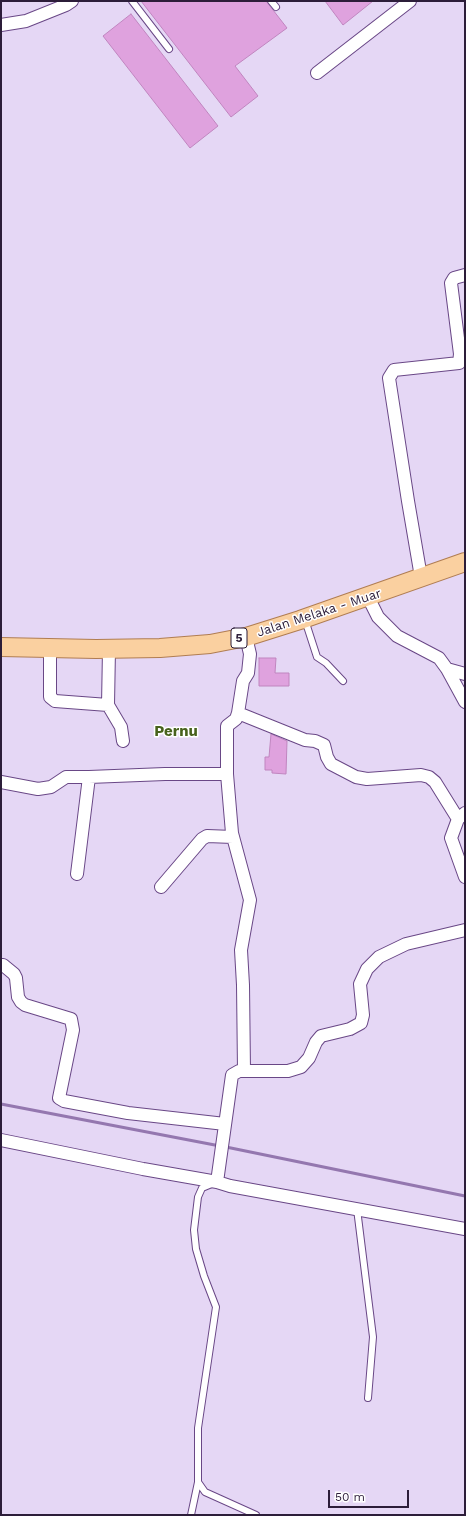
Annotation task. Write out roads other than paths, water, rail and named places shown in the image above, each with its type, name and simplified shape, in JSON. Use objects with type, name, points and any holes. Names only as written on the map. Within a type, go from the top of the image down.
[{"type":"main road","name":"Jalan Melaka - Muar","points":[[1,648],[110,649],[160,648],[210,644],[248,645],[306,624],[368,597],[465,562]]},
{"type":"street","points":[[1,24],[26,21],[66,5],[72,1]]},
{"type":"street","points":[[317,73],[410,1]]},
{"type":"street","points":[[421,577],[389,378],[394,370],[458,363],[462,360],[451,283],[454,278],[465,275]]},
{"type":"street","points":[[368,597],[378,617],[397,636],[439,658],[447,669],[465,702]]},
{"type":"street","points":[[244,1071],[243,985],[240,950],[250,900],[234,837],[227,774],[227,726],[236,719],[238,713],[243,681],[248,673],[248,645]]},
{"type":"street","points":[[50,648],[50,697],[55,701],[108,705]]},
{"type":"street","points":[[110,649],[108,705],[121,727],[123,741]]},
{"type":"street","points":[[447,669],[465,674]]},
{"type":"street","points":[[238,713],[305,740],[315,740],[324,745],[327,757],[331,764],[356,777],[367,779],[421,775],[429,777],[435,782],[462,816],[451,838],[465,877]]},
{"type":"street","points":[[1,782],[38,789],[51,787],[66,777],[227,774]]},
{"type":"street","points":[[77,874],[89,777]]},
{"type":"street","points":[[161,887],[202,839],[207,836],[234,837]]},
{"type":"street","points":[[217,1182],[232,1075],[239,1071],[288,1071],[301,1067],[309,1058],[316,1042],[321,1036],[350,1029],[361,1023],[363,1015],[360,984],[367,969],[379,957],[406,944],[465,930]]},
{"type":"street","points":[[4,965],[14,974],[16,978],[18,997],[21,1002],[25,1005],[71,1019],[73,1030],[59,1098],[64,1101],[224,1130]]},
{"type":"street","points":[[1,1140],[143,1169],[217,1182],[230,1186],[465,1229]]},
{"type":"lane","points":[[132,1],[169,49]]},
{"type":"lane","points":[[271,1],[276,8]]},
{"type":"lane","points":[[306,624],[317,657],[326,663],[343,681]]},
{"type":"lane","points":[[191,1515],[198,1482],[198,1428],[216,1307],[204,1276],[196,1249],[194,1230],[195,1209],[202,1188],[217,1182]]},
{"type":"lane","points":[[357,1209],[374,1337],[368,1398]]},
{"type":"lane","points":[[198,1482],[206,1492],[256,1515]]},
{"type":"waterway","points":[[1,1104],[220,1146]]},
{"type":"waterway","points":[[226,1147],[465,1196]]},
{"type":"district","name":"Pernu","points":[[176,732]]}]
